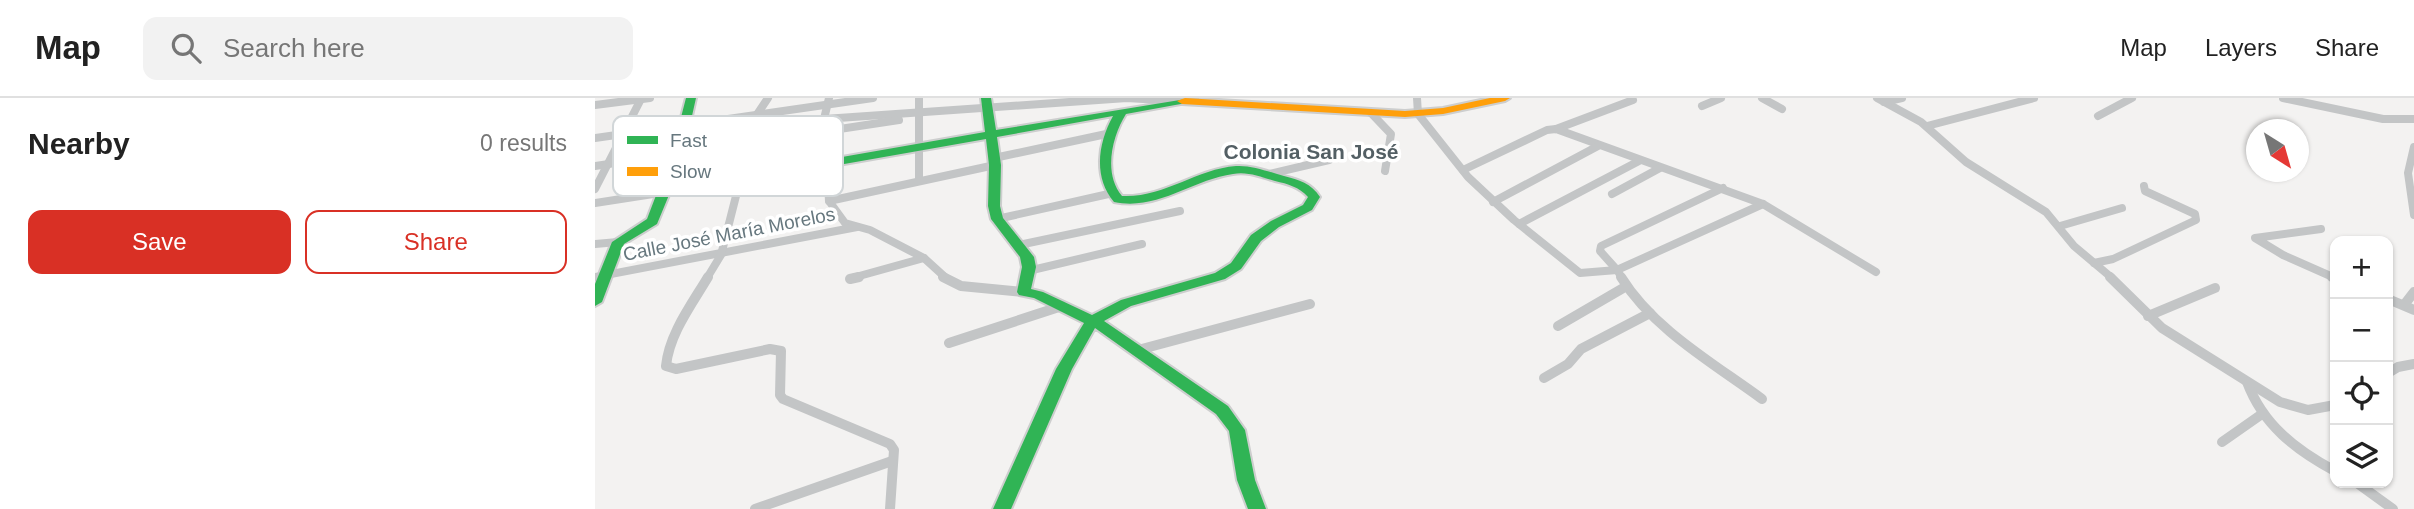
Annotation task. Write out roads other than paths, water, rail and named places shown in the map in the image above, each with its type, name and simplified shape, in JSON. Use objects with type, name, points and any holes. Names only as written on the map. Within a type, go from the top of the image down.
[{"type":"street","points":[[687,116],[691,98]]},
{"type":"street","points":[[757,116],[768,98]]},
{"type":"street","points":[[757,116],[828,102],[873,98]]},
{"type":"street","points":[[919,98],[919,179]]},
{"type":"street","points":[[843,130],[986,103],[1157,98],[1418,114],[1505,98]]},
{"type":"street","points":[[829,201],[995,161],[1115,124],[1176,101],[1195,98]]},
{"type":"street","points":[[1417,98],[1418,114],[1436,132],[1453,160],[1493,202],[1580,273],[1617,270],[1763,204]]},
{"type":"street","points":[[1702,106],[1721,98]]},
{"type":"street","points":[[1762,98],[1782,109]]},
{"type":"street","points":[[1880,100],[1902,98]]},
{"type":"street","points":[[1927,126],[2034,98]]},
{"type":"street","points":[[2098,116],[2132,98]]},
{"type":"street","points":[[2283,98],[2383,119],[2414,119]]},
{"type":"street","points":[[595,105],[645,99]]},
{"type":"street","points":[[635,116],[645,99]]},
{"type":"street","points":[[1463,170],[1547,130],[1633,100]]},
{"type":"street","points":[[1880,100],[1927,126],[1966,162],[2035,204],[2060,226],[2074,246],[2162,328],[2247,382],[2295,408],[2318,410],[2330,406]]},
{"type":"street","points":[[986,103],[995,161],[994,206],[997,219],[1027,257],[1028,271],[1024,292]]},
{"type":"street","points":[[1371,113],[1391,134],[1385,171]]},
{"type":"street","points":[[843,117],[920,115]]},
{"type":"street","points":[[843,160],[1099,117],[1115,124]]},
{"type":"street","points":[[1002,509],[1064,369],[1092,321],[1126,303],[1220,276],[1236,265],[1256,238],[1308,207],[1314,197],[1304,186],[1265,175],[1228,172],[1155,199],[1120,198],[1112,193],[1107,183],[1106,170],[1115,124]]},
{"type":"street","points":[[1556,129],[1763,204],[1876,272]]},
{"type":"street","points":[[595,138],[613,136]]},
{"type":"street","points":[[1493,202],[1598,146]]},
{"type":"street","points":[[2414,147],[2408,173],[2414,215]]},
{"type":"street","points":[[595,189],[613,155]]},
{"type":"street","points":[[1265,175],[1329,160]]},
{"type":"street","points":[[1518,224],[1639,161]]},
{"type":"street","points":[[595,166],[613,163]]},
{"type":"street","points":[[1612,194],[1660,168]]},
{"type":"street","points":[[2095,263],[2113,259],[2196,220],[2195,214],[2145,191],[2144,186]]},
{"type":"street","points":[[1723,188],[1601,246],[1600,251],[1617,270],[1625,287],[1650,313],[1762,399]]},
{"type":"street","points":[[997,219],[1112,193]]},
{"type":"street","points":[[595,203],[640,196]]},
{"type":"street","points":[[595,302],[601,276],[618,242],[624,234],[649,226],[664,196]]},
{"type":"street","points":[[738,196],[722,254],[681,323],[667,356],[666,366],[676,369],[777,349],[781,351],[780,396],[783,400],[890,444],[894,450],[890,509]]},
{"type":"street","points":[[829,196],[829,201],[845,223],[870,230],[924,258],[945,278],[961,286],[1038,295],[1092,321],[1139,350],[1230,418],[1237,430],[1246,480],[1257,509]]},
{"type":"street","points":[[2060,226],[2122,208]]},
{"type":"street","points":[[1019,246],[1181,211]]},
{"type":"street","name":"Calle José María Morelos","points":[[601,276],[857,227]]},
{"type":"street","points":[[2321,229],[2255,238],[2283,255],[2330,276]]},
{"type":"street","points":[[595,244],[618,242]]},
{"type":"street","points":[[1028,271],[1142,244]]},
{"type":"street","points":[[850,279],[924,258]]},
{"type":"street","points":[[1558,326],[1625,287]]},
{"type":"street","points":[[2148,316],[2215,288]]},
{"type":"street","points":[[2409,308],[2414,292]]},
{"type":"street","points":[[1139,350],[1310,304]]},
{"type":"street","points":[[949,343],[1062,306]]},
{"type":"street","points":[[1543,378],[1568,364],[1581,349],[1650,313]]},
{"type":"street","points":[[2393,370],[2414,364]]},
{"type":"street","points":[[2247,382],[2262,414],[2310,457],[2330,468]]},
{"type":"street","points":[[2222,442],[2262,414]]},
{"type":"street","points":[[755,509],[892,461]]},
{"type":"street","points":[[2364,488],[2393,509]]},
{"type":"district","name":"Colonia San José","points":[[1311,151]]}]
